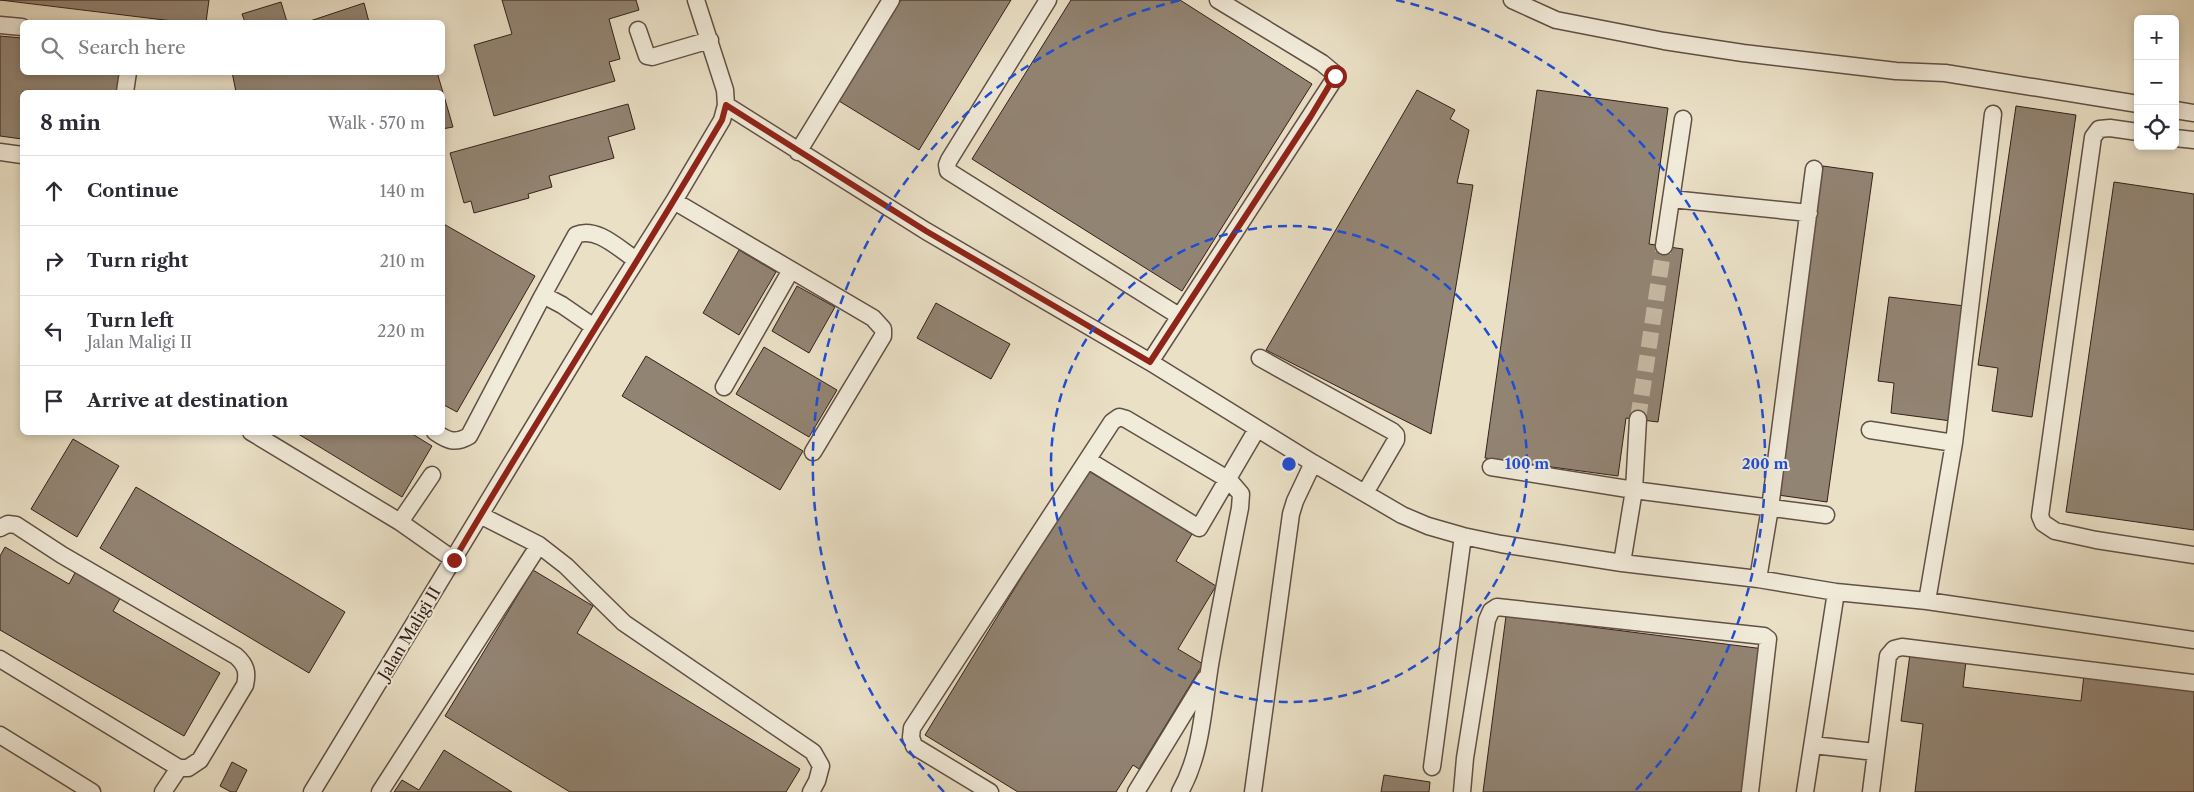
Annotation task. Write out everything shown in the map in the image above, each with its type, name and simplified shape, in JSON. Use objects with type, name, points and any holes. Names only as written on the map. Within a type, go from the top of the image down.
[{"type":"street","name":"Jalan Maligi II","points":[[312,792],[722,120],[726,105],[725,90],[696,0]]},
{"type":"street","points":[[798,152],[891,0]]},
{"type":"street","points":[[1048,0],[946,165],[948,171],[1179,316]]},
{"type":"street","points":[[1150,362],[1335,78],[1334,73],[1322,64],[1218,0]]},
{"type":"street","points":[[1512,0],[1556,20],[1664,41],[1743,53],[1896,71],[1945,73],[2134,103]]},
{"type":"street","points":[[0,25],[20,28]]},
{"type":"street","points":[[638,30],[646,56],[652,57],[710,40]]},
{"type":"street","points":[[126,90],[128,75]]},
{"type":"street","points":[[726,105],[926,231],[1150,362],[1402,516],[1428,526],[1463,536],[1622,563],[1758,579],[1836,592],[1927,601],[2194,640]]},
{"type":"street","points":[[2179,111],[2194,113]]},
{"type":"street","points":[[1927,601],[1954,443],[1994,114]]},
{"type":"street","points":[[1664,246],[1683,119]]},
{"type":"street","points":[[2134,131],[2110,128],[2099,129],[2093,137],[2040,516],[2043,523],[2055,531],[2096,540],[2194,555]]},
{"type":"street","points":[[2179,138],[2194,140]]},
{"type":"street","points":[[0,152],[20,156]]},
{"type":"street","points":[[1758,579],[1770,508],[1814,169]]},
{"type":"street","points":[[1671,199],[1809,213]]},
{"type":"street","points":[[674,201],[873,318],[883,330],[883,336],[813,452]]},
{"type":"street","points":[[439,435],[448,441],[460,441],[469,436],[576,235],[584,232],[600,236],[636,260]]},
{"type":"street","points":[[724,387],[791,270]]},
{"type":"street","points":[[544,295],[594,327]]},
{"type":"street","points":[[1260,358],[1392,431],[1396,435],[1396,440],[1365,493]]},
{"type":"street","points":[[990,792],[914,746],[911,737],[912,728],[1115,419],[1124,418],[1229,480],[1240,494],[1240,508],[1208,674],[1195,757],[1190,773],[1180,792]]},
{"type":"street","points":[[1622,563],[1634,490],[1638,419]]},
{"type":"street","points":[[1088,460],[1199,528],[1229,480],[1257,429]]},
{"type":"street","points":[[1870,430],[1954,443]]},
{"type":"street","points":[[256,435],[400,522],[454,560]]},
{"type":"street","points":[[1253,792],[1291,514],[1313,463]]},
{"type":"street","points":[[1491,466],[1634,490],[1826,515]]},
{"type":"street","points":[[400,522],[432,475]]},
{"type":"street","points":[[480,515],[538,545],[566,566],[624,623],[813,752],[821,766],[817,781],[810,792]]},
{"type":"street","points":[[0,528],[8,524],[16,525],[62,555],[236,656],[244,663],[247,674],[245,685],[222,727],[200,760],[188,768],[179,768],[0,659]]},
{"type":"street","points":[[1432,767],[1463,536]]},
{"type":"street","points":[[380,792],[538,545]]},
{"type":"street","points":[[1805,792],[1836,592]]},
{"type":"street","points":[[1462,792],[1487,620],[1491,611],[1497,607],[1764,636],[1768,638],[1750,792]]},
{"type":"street","points":[[1871,792],[1888,656],[1894,649],[1902,647],[2194,682]]},
{"type":"street","points":[[1136,792],[1208,674]]},
{"type":"street","points":[[0,735],[92,792]]},
{"type":"street","points":[[1813,745],[1875,752]]},
{"type":"street","points":[[163,792],[179,768]]},
{"type":"building","points":[[0,0],[209,0],[206,20],[165,20]]},
{"type":"building","points":[[502,0],[636,0],[639,10],[609,19],[620,59],[609,62],[615,81],[494,116],[474,45],[512,34]]},
{"type":"building","points":[[901,0],[1011,0],[919,150],[839,101]]},
{"type":"building","points":[[1071,0],[1180,0],[1312,84],[1182,291],[972,159]]},
{"type":"building","points":[[281,2],[286,20],[244,20],[242,14]]},
{"type":"building","points":[[364,3],[368,20],[313,20]]},
{"type":"building","points":[[0,36],[20,38],[20,75],[121,75],[119,90],[20,90],[20,139],[0,136]]},
{"type":"building","points":[[233,75],[438,75],[442,90],[236,90]]},
{"type":"building","points":[[1417,90],[1455,110],[1450,119],[1469,130],[1457,183],[1473,185],[1431,434],[1266,350]]},
{"type":"building","points":[[1537,90],[1668,108],[1649,244],[1683,249],[1658,422],[1626,418],[1618,476],[1485,458]]},
{"type":"building","points":[[445,100],[453,127],[445,128]]},
{"type":"building","points":[[628,104],[635,129],[608,137],[614,158],[549,176],[552,187],[528,194],[529,198],[474,213],[471,201],[464,203],[450,153]]},
{"type":"building","points":[[2016,106],[2076,115],[2032,417],[1992,411],[1998,368],[1978,365]]},
{"type":"building","points":[[1823,166],[1873,173],[1827,502],[1778,495]]},
{"type":"building","points":[[2114,182],[2194,194],[2194,530],[2066,512]]},
{"type":"building","points":[[445,225],[535,276],[457,412],[445,406]]},
{"type":"building","points":[[739,250],[776,272],[739,335],[703,313]]},
{"type":"building","points":[[797,286],[835,307],[809,353],[772,331]]},
{"type":"building","points":[[1889,297],[1965,306],[1951,421],[1891,413],[1894,383],[1878,381]]},
{"type":"building","points":[[936,303],[1010,344],[991,379],[917,338]]},
{"type":"building","points":[[764,347],[837,390],[809,437],[736,394]]},
{"type":"building","points":[[646,356],[803,451],[780,490],[622,396]]},
{"type":"building","points":[[300,435],[414,435],[432,446],[402,497]]},
{"type":"building","points":[[73,439],[119,466],[77,537],[31,509]]},
{"type":"building","points":[[1087,470],[1192,534],[1176,561],[1216,586],[1178,649],[1203,664],[1139,769],[1133,765],[1116,792],[1018,792],[925,735]]},
{"type":"building","points":[[136,487],[345,612],[309,673],[100,548]]},
{"type":"building","points":[[5,547],[69,584],[76,571],[121,597],[113,611],[220,673],[184,736],[0,630],[0,556]]},
{"type":"building","points":[[533,570],[593,606],[577,633],[800,769],[786,792],[570,792],[445,716]]},
{"type":"building","points":[[1506,616],[1764,649],[1745,792],[1483,792]]},
{"type":"building","points":[[1910,654],[1966,661],[1963,687],[2081,701],[2084,675],[2194,689],[2194,792],[1915,792],[1923,724],[1901,721]]},
{"type":"building","points":[[444,750],[512,792],[394,792],[402,780],[419,790]]},
{"type":"building","points":[[232,762],[247,770],[236,792],[231,792],[220,786]]},
{"type":"building","points":[[1384,775],[1430,782],[1429,792],[1381,792]]},
{"type":"tunnel","points":[[1638,419],[1664,246]]},
{"type":"route","points":[[454,560],[594,327],[674,201],[722,120],[726,105],[926,231],[1150,362],[1311,116],[1335,76]]}]
